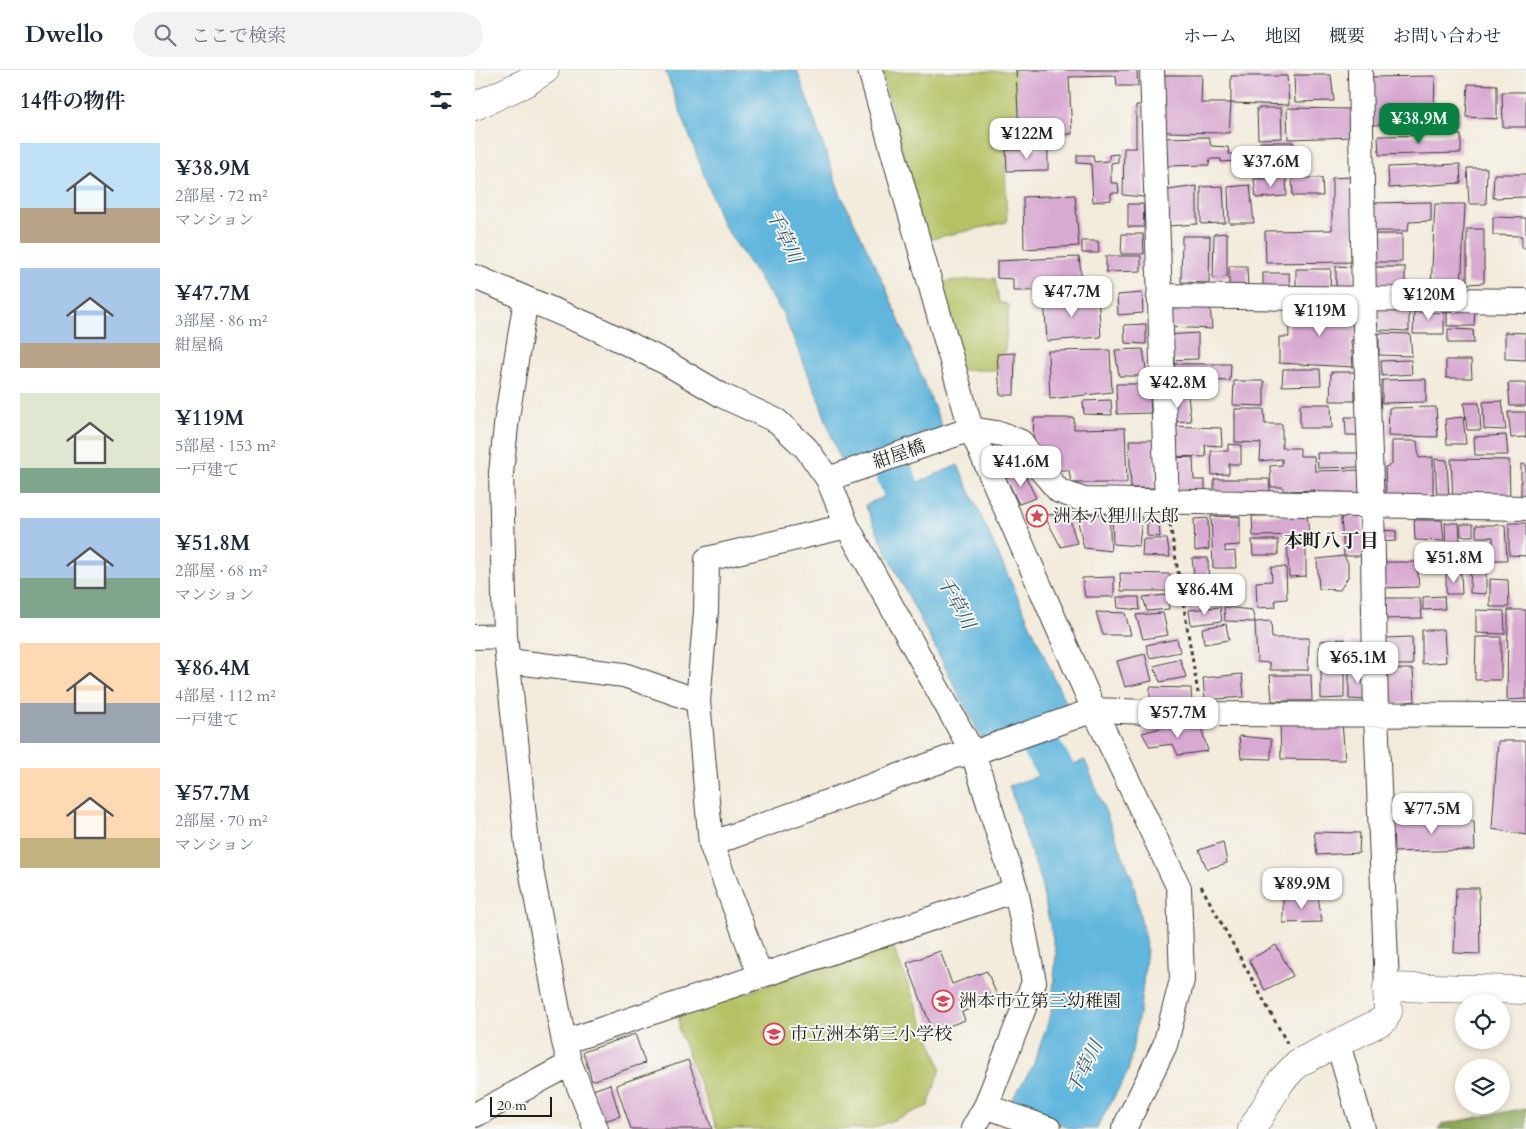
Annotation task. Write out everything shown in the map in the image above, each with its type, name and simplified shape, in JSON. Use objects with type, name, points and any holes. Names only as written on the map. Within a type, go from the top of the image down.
[{"type":"main road","points":[[475,106],[525,83],[545,70]]},
{"type":"main road","points":[[1252,1129],[1281,1081],[1298,1063],[1385,1020],[1388,1012],[1387,987],[1526,990]]},
{"type":"street","points":[[870,70],[971,429],[1094,710],[1179,888],[1182,980],[1165,1045],[1124,1129]]},
{"type":"street","points":[[1152,70],[1167,504]]},
{"type":"street","points":[[1360,70],[1364,300],[1373,507],[1377,713],[1387,987]]},
{"type":"street","points":[[475,277],[606,334],[665,362],[723,396],[777,420],[805,448],[828,479],[847,526],[973,753],[1015,890],[1033,982],[986,1106],[973,1129]]},
{"type":"street","points":[[1159,296],[1526,302]]},
{"type":"street","points":[[527,299],[507,417],[501,473],[505,636],[528,854],[567,1053],[596,1129]]},
{"type":"street","points":[[971,429],[1002,434],[1021,442],[1040,470],[1059,491],[1084,500],[1167,504],[1526,508]]},
{"type":"street","name":"紺屋橋","points":[[828,479],[971,429]]},
{"type":"street","points":[[760,975],[711,844],[698,701],[706,611],[707,559],[847,526]]},
{"type":"street","points":[[475,637],[505,636]]},
{"type":"street","points":[[509,661],[624,675],[698,701]]},
{"type":"street","points":[[711,844],[954,756],[973,753],[1094,710],[1202,714],[1526,714]]},
{"type":"street","points":[[475,1115],[567,1053],[760,975],[1015,890]]},
{"type":"street","points":[[1338,1044],[1363,1129]]},
{"type":"street","points":[[986,1106],[1049,1129]]},
{"type":"path","points":[[1167,504],[1202,714]]},
{"type":"path","points":[[1200,884],[1298,1063]]},
{"type":"green space","points":[[1019,71],[1023,166],[1005,166],[1007,222],[926,240],[882,72]]},
{"type":"green space","points":[[995,278],[999,302],[1009,305],[1003,370],[961,370],[937,282]]},
{"type":"green space","name":"市立洲本第三小学校","points":[[892,944],[941,1068],[928,1106],[871,1129],[717,1129],[679,1030],[679,1015]]},
{"type":"green space","points":[[1526,1108],[1526,1129],[1438,1129],[1442,1124],[1494,1114],[1510,1114],[1510,1111]]},
{"type":"water","points":[[665,70],[797,70],[840,193],[885,286],[945,434],[843,469],[817,395],[782,312],[722,223]]},
{"type":"water","points":[[958,465],[1071,715],[983,741],[894,568],[865,505]]},
{"type":"water","points":[[1085,760],[1133,881],[1147,949],[1140,1009],[1128,1072],[1096,1129],[1071,1129],[1011,1101],[1033,1066],[1051,1014],[1056,953],[1040,879],[1009,786]]},
{"type":"building","points":[[1016,70],[1137,70],[1138,86],[1117,86],[1116,76],[1069,77],[1072,134],[1019,135]]},
{"type":"building","points":[[1160,75],[1202,75],[1201,103],[1231,103],[1229,133],[1161,132]]},
{"type":"building","points":[[1294,75],[1331,75],[1334,101],[1295,102]]},
{"type":"building","points":[[1231,76],[1287,76],[1289,105],[1231,103]]},
{"type":"building","points":[[1435,76],[1434,108],[1460,110],[1459,125],[1368,125],[1371,77]]},
{"type":"building","points":[[1468,84],[1497,85],[1497,119],[1466,117]]},
{"type":"building","points":[[1502,92],[1526,92],[1526,127],[1503,127]]},
{"type":"building","points":[[1136,105],[1144,105],[1144,197],[1123,195],[1124,148],[1136,148]]},
{"type":"building","points":[[1257,108],[1281,108],[1282,138],[1258,139]]},
{"type":"building","points":[[1287,108],[1351,109],[1353,137],[1288,139]]},
{"type":"building","points":[[1461,135],[1461,153],[1379,155],[1378,136]]},
{"type":"building","points":[[1209,137],[1211,146],[1228,147],[1229,154],[1240,154],[1240,161],[1221,162],[1221,159],[1210,159],[1209,165],[1162,166],[1160,138]]},
{"type":"building","points":[[1260,142],[1293,142],[1292,166],[1259,165]]},
{"type":"building","points":[[1048,149],[1048,170],[1007,171],[1006,150]]},
{"type":"building","points":[[1118,154],[1118,162],[1111,163],[1111,183],[1118,183],[1119,193],[1111,193],[1111,200],[1093,202],[1091,164],[1077,163],[1077,155],[1093,155],[1094,162],[1109,161],[1109,155]]},
{"type":"building","points":[[1460,164],[1461,183],[1389,188],[1388,167]]},
{"type":"building","points":[[1467,168],[1487,168],[1486,204],[1469,204]]},
{"type":"building","points":[[1494,174],[1526,174],[1526,197],[1493,198]]},
{"type":"building","points":[[1352,177],[1353,262],[1266,263],[1265,231],[1332,230],[1332,178]]},
{"type":"building","points":[[1286,178],[1287,196],[1256,198],[1254,179]]},
{"type":"building","points":[[1292,178],[1322,178],[1323,196],[1293,196]]},
{"type":"building","points":[[1250,185],[1254,223],[1229,223],[1228,187]]},
{"type":"building","points":[[1197,186],[1197,224],[1168,226],[1168,190]]},
{"type":"building","points":[[1223,186],[1225,223],[1201,224],[1201,187]]},
{"type":"building","points":[[1075,195],[1079,246],[1024,249],[1023,197]]},
{"type":"building","points":[[1431,202],[1431,221],[1409,222],[1408,231],[1369,231],[1369,203]]},
{"type":"building","points":[[1128,204],[1143,204],[1144,227],[1128,227]]},
{"type":"building","points":[[1435,204],[1465,204],[1461,290],[1431,289]]},
{"type":"building","points":[[1493,217],[1526,218],[1526,248],[1522,248],[1522,236],[1493,235]]},
{"type":"building","points":[[1467,229],[1484,229],[1484,283],[1467,284]]},
{"type":"building","points":[[1227,233],[1227,277],[1213,278],[1214,234]]},
{"type":"building","points":[[1122,234],[1143,234],[1144,254],[1121,254]]},
{"type":"building","points":[[1370,234],[1402,234],[1402,262],[1370,262]]},
{"type":"building","points":[[1182,236],[1210,236],[1209,283],[1181,282]]},
{"type":"building","points":[[1082,241],[1098,241],[1099,253],[1082,253]]},
{"type":"building","points":[[1106,256],[1141,256],[1141,271],[1106,272]]},
{"type":"building","points":[[1079,257],[1083,290],[1013,291],[1013,279],[997,278],[997,261]]},
{"type":"building","points":[[1229,266],[1247,266],[1248,291],[1229,290]]},
{"type":"building","points":[[1336,266],[1353,267],[1354,293],[1336,294]]},
{"type":"building","points":[[1368,267],[1405,267],[1405,292],[1368,292]]},
{"type":"building","points":[[1296,269],[1331,269],[1330,292],[1296,291]]},
{"type":"building","points":[[1263,273],[1289,273],[1290,291],[1263,290]]},
{"type":"building","points":[[1142,293],[1143,313],[1118,315],[1117,295]]},
{"type":"building","points":[[1098,297],[1101,337],[1047,341],[1044,298]]},
{"type":"building","points":[[1166,301],[1210,304],[1212,329],[1167,327]]},
{"type":"building","points":[[1376,307],[1409,308],[1409,331],[1377,330]]},
{"type":"building","points":[[1447,307],[1475,308],[1474,326],[1447,326]]},
{"type":"building","points":[[1288,308],[1357,309],[1359,340],[1351,340],[1353,367],[1279,363],[1279,337],[1289,337]]},
{"type":"building","points":[[1414,308],[1444,308],[1444,334],[1413,334]]},
{"type":"building","points":[[1146,324],[1146,344],[1125,343],[1124,325]]},
{"type":"building","points":[[1448,329],[1473,330],[1474,343],[1448,343]]},
{"type":"building","points":[[1505,332],[1526,333],[1526,360],[1505,359]]},
{"type":"building","points":[[1198,333],[1198,359],[1168,360],[1165,335]]},
{"type":"building","points":[[1379,333],[1410,334],[1412,356],[1379,355]]},
{"type":"building","points":[[1143,349],[1147,376],[1119,376],[1115,350]]},
{"type":"building","points":[[1110,350],[1112,392],[1050,399],[1048,351]]},
{"type":"building","points":[[1015,353],[1014,395],[1000,395],[997,354]]},
{"type":"building","points":[[1411,360],[1412,374],[1382,376],[1381,361]]},
{"type":"building","points":[[1446,360],[1471,360],[1472,378],[1446,378]]},
{"type":"building","points":[[1166,364],[1231,364],[1230,381],[1198,380],[1198,393],[1167,392]]},
{"type":"building","points":[[1283,369],[1320,369],[1321,385],[1282,386]]},
{"type":"building","points":[[1331,372],[1355,372],[1355,401],[1330,401]]},
{"type":"building","points":[[1426,379],[1426,402],[1382,403],[1382,380]]},
{"type":"building","points":[[1234,381],[1264,381],[1264,406],[1233,405]]},
{"type":"building","points":[[1508,383],[1526,383],[1526,406],[1510,406]]},
{"type":"building","points":[[1116,384],[1149,384],[1151,413],[1117,414]]},
{"type":"building","points":[[1165,396],[1188,396],[1191,421],[1168,422]]},
{"type":"building","points":[[1111,400],[1112,415],[1084,414],[1083,401]]},
{"type":"building","points":[[1502,401],[1506,430],[1484,429],[1483,402]]},
{"type":"building","points":[[1464,403],[1479,403],[1481,430],[1467,430]]},
{"type":"building","points":[[1300,404],[1331,404],[1332,428],[1300,428]]},
{"type":"building","points":[[1436,407],[1438,437],[1388,436],[1389,408]]},
{"type":"building","points":[[1235,409],[1264,409],[1265,424],[1282,424],[1282,448],[1300,448],[1300,456],[1314,456],[1315,471],[1361,470],[1362,493],[1336,492],[1336,496],[1315,495],[1315,490],[1283,491],[1283,487],[1271,487],[1270,466],[1282,465],[1282,459],[1260,461],[1261,443],[1235,442]]},
{"type":"building","points":[[1508,412],[1526,412],[1526,437],[1511,438]]},
{"type":"building","points":[[1345,417],[1362,417],[1362,435],[1346,435]]},
{"type":"building","points":[[1463,417],[1466,444],[1447,444],[1445,419]]},
{"type":"building","points":[[1034,418],[1074,418],[1074,429],[1125,428],[1127,483],[1071,483],[1069,470],[1057,470],[1051,460],[1045,457],[1037,447],[1033,434]]},
{"type":"building","points":[[1170,426],[1221,428],[1222,446],[1205,445],[1206,457],[1171,456]]},
{"type":"building","points":[[1506,435],[1508,455],[1475,455],[1474,437]]},
{"type":"building","points":[[1129,440],[1154,440],[1155,488],[1131,488]]},
{"type":"building","points":[[1392,441],[1417,441],[1419,458],[1433,457],[1433,496],[1386,497],[1385,467],[1392,465]]},
{"type":"building","points":[[1228,444],[1241,445],[1241,464],[1229,464],[1229,474],[1212,475],[1211,451],[1228,451]]},
{"type":"building","points":[[1317,453],[1362,453],[1362,467],[1318,468]]},
{"type":"building","points":[[1193,457],[1194,480],[1205,480],[1205,492],[1176,491],[1173,458]]},
{"type":"building","points":[[1435,459],[1447,460],[1449,500],[1437,500]]},
{"type":"building","points":[[1451,459],[1509,460],[1510,499],[1453,500]]},
{"type":"building","points":[[1521,464],[1526,465],[1526,498],[1521,498]]},
{"type":"building","points":[[1023,471],[1036,498],[1019,504],[1006,478]]},
{"type":"building","points":[[1214,479],[1269,479],[1270,492],[1214,491]]},
{"type":"building","points":[[1068,514],[1077,543],[1061,547],[1044,515]]},
{"type":"building","points":[[1076,514],[1109,514],[1111,551],[1084,548]]},
{"type":"building","points":[[1112,515],[1142,517],[1139,546],[1113,544]]},
{"type":"building","points":[[1307,515],[1309,535],[1253,536],[1252,516]]},
{"type":"building","points":[[1211,516],[1240,517],[1240,545],[1225,546],[1225,552],[1235,551],[1236,568],[1213,568]]},
{"type":"building","points":[[1362,516],[1364,556],[1344,556],[1341,517]]},
{"type":"building","points":[[1208,518],[1209,549],[1195,551],[1194,519]]},
{"type":"building","points":[[1414,520],[1442,520],[1444,541],[1415,540]]},
{"type":"building","points":[[1147,522],[1159,522],[1160,537],[1147,536]]},
{"type":"building","points":[[1445,523],[1459,523],[1461,559],[1446,559]]},
{"type":"building","points":[[1509,523],[1526,523],[1526,556],[1509,555]]},
{"type":"building","points":[[1461,524],[1473,524],[1473,536],[1461,536]]},
{"type":"building","points":[[1476,525],[1505,525],[1507,560],[1493,560],[1493,537],[1476,537]]},
{"type":"building","points":[[1379,530],[1396,531],[1396,541],[1379,542]]},
{"type":"building","points":[[1143,539],[1167,539],[1170,557],[1142,556]]},
{"type":"building","points":[[1252,540],[1278,540],[1278,555],[1253,555]]},
{"type":"building","points":[[1306,540],[1306,576],[1289,577],[1287,541]]},
{"type":"building","points":[[1442,547],[1444,571],[1423,572],[1422,549]]},
{"type":"building","points":[[1471,550],[1486,550],[1486,594],[1470,593]]},
{"type":"building","points":[[1344,556],[1348,563],[1348,577],[1340,590],[1319,589],[1317,559]]},
{"type":"building","points":[[1192,558],[1208,558],[1209,592],[1196,593]]},
{"type":"building","points":[[1380,562],[1417,562],[1419,587],[1382,588]]},
{"type":"building","points":[[1271,567],[1286,567],[1287,599],[1275,600],[1276,607],[1257,608],[1256,582],[1272,581]]},
{"type":"building","points":[[1120,573],[1170,574],[1171,591],[1121,591]]},
{"type":"building","points":[[1446,573],[1461,573],[1462,594],[1446,594]]},
{"type":"building","points":[[1114,577],[1114,597],[1085,597],[1082,578]]},
{"type":"building","points":[[1490,579],[1508,580],[1509,607],[1490,607]]},
{"type":"building","points":[[1167,595],[1169,609],[1147,611],[1143,597]]},
{"type":"building","points":[[1444,596],[1445,609],[1423,610],[1423,597]]},
{"type":"building","points":[[1117,597],[1139,597],[1140,610],[1118,608]]},
{"type":"building","points":[[1383,598],[1420,598],[1422,618],[1385,619]]},
{"type":"building","points":[[1220,607],[1222,621],[1191,625],[1189,610]]},
{"type":"building","points":[[1224,607],[1252,610],[1255,622],[1225,621]]},
{"type":"building","points":[[1476,610],[1504,611],[1505,634],[1476,633]]},
{"type":"building","points":[[1508,610],[1526,610],[1526,699],[1507,700]]},
{"type":"building","points":[[1096,612],[1125,613],[1131,635],[1103,635]]},
{"type":"building","points":[[1163,613],[1168,635],[1143,639],[1136,615]]},
{"type":"building","points":[[1271,621],[1272,638],[1309,638],[1308,670],[1270,670],[1270,663],[1257,662],[1255,622]]},
{"type":"building","points":[[1226,624],[1229,640],[1204,644],[1202,628]]},
{"type":"building","points":[[1422,630],[1444,630],[1446,662],[1422,664]]},
{"type":"building","points":[[1412,637],[1413,665],[1384,665],[1385,638]]},
{"type":"building","points":[[1476,637],[1501,637],[1501,680],[1475,680]]},
{"type":"building","points":[[1177,639],[1180,652],[1150,658],[1146,645]]},
{"type":"building","points":[[1345,639],[1346,668],[1319,666],[1320,641]]},
{"type":"building","points":[[1351,642],[1366,642],[1367,663],[1350,663]]},
{"type":"building","points":[[1145,654],[1152,681],[1125,687],[1117,661]]},
{"type":"building","points":[[1180,659],[1186,677],[1160,682],[1154,666]]},
{"type":"building","points":[[1366,669],[1366,700],[1349,699],[1349,670]]},
{"type":"building","points":[[1382,669],[1413,669],[1415,701],[1383,705]]},
{"type":"building","points":[[1321,671],[1344,672],[1344,698],[1321,699]]},
{"type":"building","points":[[1242,674],[1244,697],[1205,700],[1203,678]]},
{"type":"building","points":[[1270,675],[1311,675],[1312,701],[1272,701]]},
{"type":"building","points":[[1150,687],[1191,688],[1192,704],[1150,702]]},
{"type":"building","points":[[1280,722],[1342,722],[1345,760],[1281,759]]},
{"type":"building","points":[[1200,724],[1208,751],[1178,755],[1173,744],[1150,747],[1142,733],[1172,725],[1176,731]]},
{"type":"building","points":[[1239,736],[1271,739],[1271,759],[1241,758]]},
{"type":"building","points":[[1498,741],[1526,741],[1526,835],[1492,829]]},
{"type":"building","points":[[1391,819],[1474,821],[1475,850],[1393,852]]},
{"type":"building","points":[[1314,832],[1360,833],[1359,853],[1317,855]]},
{"type":"building","points":[[1223,842],[1227,863],[1207,869],[1199,850]]},
{"type":"building","points":[[1456,888],[1479,888],[1480,954],[1454,953]]},
{"type":"building","points":[[1318,896],[1322,922],[1283,923],[1283,899]]},
{"type":"building","points":[[1276,945],[1293,976],[1265,990],[1249,960]]},
{"type":"building","points":[[940,951],[952,984],[987,971],[998,998],[962,1012],[965,1020],[933,1032],[907,963]]},
{"type":"building","points":[[635,1034],[645,1063],[592,1081],[583,1052]]},
{"type":"building","points":[[688,1060],[712,1129],[631,1129],[616,1085]]},
{"type":"building","points":[[610,1084],[620,1116],[604,1121],[593,1090]]},
{"type":"waterway","name":"千草川","points":[[874,422],[920,536]]},
{"type":"waterway","name":"千草川","points":[[1013,699],[1082,814]]},
{"type":"place","name":"洲本八狸川太郎","points":[[1037,516]]},
{"type":"place","name":"洲本市立第三幼稚園","points":[[943,1001]]},
{"type":"place","name":"市立洲本第三小学校","points":[[774,1034]]},
{"type":"district","name":"本町八丁目","points":[[1331,540]]}]
